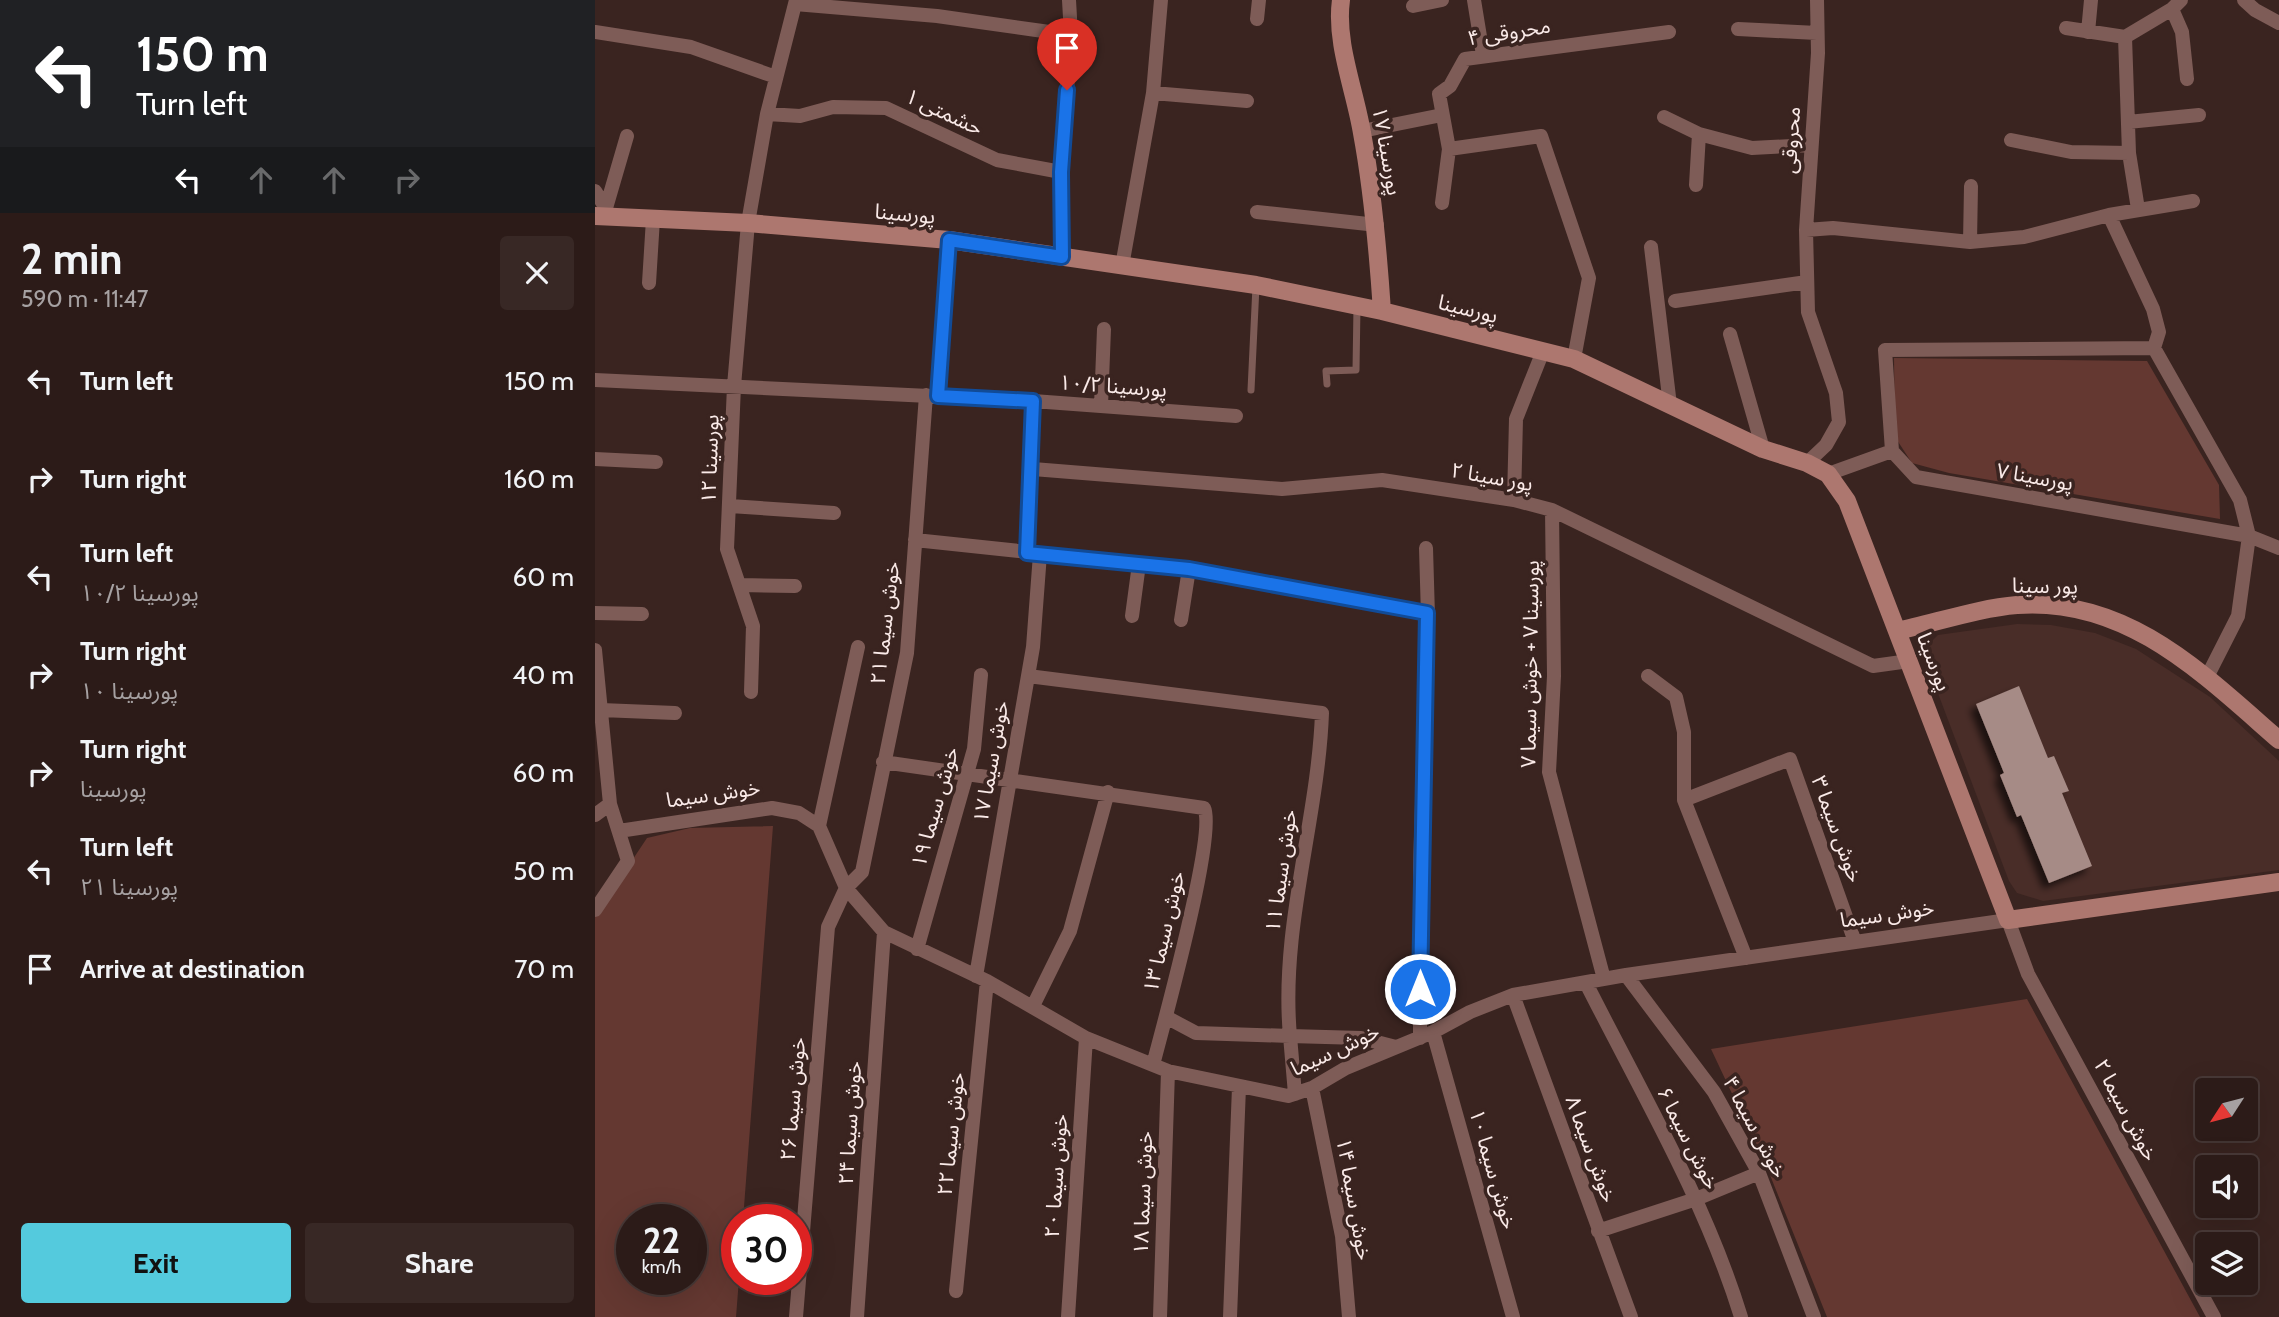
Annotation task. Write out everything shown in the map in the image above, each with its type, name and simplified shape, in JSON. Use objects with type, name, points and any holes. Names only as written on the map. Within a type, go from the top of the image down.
[{"type":"street","points":[[1062,257],[1061,172],[1071,35],[1069,0]]},
{"type":"street","points":[[1122,266],[1153,93],[1161,0]]},
{"type":"street","points":[[1257,19],[1259,0]]},
{"type":"street","name":"پورسینا ۱۷","points":[[1341,0],[1339,19],[1362,131],[1377,225],[1382,311]]},
{"type":"street","points":[[1413,6],[1442,0]]},
{"type":"street","points":[[1474,0],[1483,55]]},
{"type":"street","name":"محروقی","points":[[1807,463],[1826,445],[1839,422],[1836,393],[1808,312],[1806,230],[1817,0]]},
{"type":"street","points":[[2088,32],[2091,0]]},
{"type":"street","points":[[2244,0],[2255,10],[2278,23],[2279,39]]},
{"type":"street","points":[[796,2],[937,16],[1071,35]]},
{"type":"street","name":"پورسینا ۱۲","points":[[751,692],[753,626],[741,585],[731,568],[727,549],[734,386],[748,223],[767,114],[796,2]]},
{"type":"street","points":[[2066,28],[2125,37],[2176,5],[2187,79]]},
{"type":"street","points":[[1738,29],[1817,33]]},
{"type":"street","points":[[595,32],[691,47],[776,77]]},
{"type":"street","name":"محروقی ۴","points":[[1442,203],[1449,149],[1439,94],[1450,86],[1461,62],[1483,55],[1669,32]]},
{"type":"street","points":[[2125,37],[2129,153],[2139,209]]},
{"type":"street","points":[[1153,93],[1247,101]]},
{"type":"street","name":"حشمتی ۱","points":[[767,114],[800,116],[833,107],[886,108],[997,160],[1061,172]]},
{"type":"street","points":[[1362,131],[1442,115]]},
{"type":"street","points":[[2128,122],[2199,115]]},
{"type":"street","points":[[1664,117],[1699,134],[1752,148],[1811,145]]},
{"type":"street","points":[[1696,185],[1699,134]]},
{"type":"street","points":[[604,214],[627,136]]},
{"type":"street","points":[[1449,149],[1541,136],[1589,278],[1574,359]]},
{"type":"street","points":[[2011,140],[2071,152],[2129,153]]},
{"type":"street","points":[[1970,242],[1971,186]]},
{"type":"street","points":[[595,191],[604,214]]},
{"type":"street","points":[[1806,230],[1833,228],[1970,242],[2024,237],[2109,215],[2193,201]]},
{"type":"street","points":[[1258,212],[1377,225]]},
{"type":"street","name":"پورسینا","points":[[604,214],[949,240],[1256,285],[1382,311],[1574,359],[1763,449],[1807,463],[1828,474],[1847,501],[2008,920]]},
{"type":"street","points":[[2109,215],[2153,309],[2159,332],[2154,348],[2240,500],[2249,536],[2238,617],[2207,677]]},
{"type":"street","points":[[649,284],[653,219]]},
{"type":"street","name":"خوش سیما ۲۱","points":[[846,888],[862,872],[907,653],[915,540],[949,240]]},
{"type":"street","points":[[1651,247],[1670,405]]},
{"type":"street","points":[[1675,301],[1807,282]]},
{"type":"street","points":[[1101,406],[1104,329]]},
{"type":"street","points":[[1730,334],[1763,449]]},
{"type":"street","points":[[1828,474],[1892,451],[1885,350],[2154,348]]},
{"type":"street","points":[[1514,500],[1516,419],[1543,351]]},
{"type":"street","name":"پورسینا ۱۰/۲","points":[[595,380],[1033,401],[1236,416]]},
{"type":"street","name":"خوش سیما ۱۷","points":[[982,979],[1009,779],[1028,676],[1034,553],[1033,401]]},
{"type":"street","name":"پورسینا ۷","points":[[1892,451],[1916,477],[2249,536],[2279,548]]},
{"type":"street","points":[[595,459],[656,462]]},
{"type":"street","name":"پور سینا ۲","points":[[1033,469],[1282,489],[1382,480],[1514,500],[1552,510],[1873,666],[1909,662]]},
{"type":"street","points":[[730,506],[834,513]]},
{"type":"street","name":"پورسینا ۷ + خوش سیما ۷","points":[[1552,510],[1554,676],[1549,772],[1604,979]]},
{"type":"street","points":[[915,540],[1189,569],[1427,613]]},
{"type":"street","name":"خوش سیما ۱۰","points":[[1426,548],[1427,613],[1420,867],[1426,1035],[1513,1317]]},
{"type":"street","points":[[1132,616],[1139,564]]},
{"type":"street","points":[[1181,620],[1189,569]]},
{"type":"street","points":[[741,585],[795,586]]},
{"type":"street","name":"پور سینا","points":[[1897,631],[2017,605],[2086,609],[2135,626],[2207,677],[2279,740]]},
{"type":"street","points":[[595,613],[642,614]]},
{"type":"street","points":[[819,826],[858,647]]},
{"type":"street","points":[[595,650],[610,804],[628,861],[595,910]]},
{"type":"street","name":"خوش سیما ۱۹","points":[[917,949],[974,749],[981,675]]},
{"type":"street","name":"خوش سیما ۱۱","points":[[1028,676],[1322,713],[1320,754],[1299,881],[1286,989],[1295,1094]]},
{"type":"street","points":[[1648,677],[1676,697],[1684,732],[1684,800],[1746,958]]},
{"type":"street","points":[[601,710],[675,713]]},
{"type":"street","name":"خوش سیما ۳","points":[[1684,800],[1790,759],[1855,942]]},
{"type":"street","points":[[883,762],[1108,792],[1070,931],[1033,1006]]},
{"type":"street","name":"خوش سیما ۱۳","points":[[1108,792],[1204,808],[1208,816],[1201,861],[1153,1065]]},
{"type":"street","points":[[595,815],[610,804]]},
{"type":"street","name":"خوش سیما","points":[[619,831],[772,808],[799,814],[819,826],[846,888],[884,932],[982,979],[1086,1038],[1168,1071],[1288,1096],[1312,1088],[1346,1069],[1513,995],[1626,975],[2279,882]]},
{"type":"street","name":"خوش سیما ۲۶","points":[[796,1317],[828,927],[846,888]]},
{"type":"street","name":"خوش سیما ۲","points":[[2008,920],[2028,974],[2214,1317]]},
{"type":"street","name":"خوش سیما ۲۴","points":[[857,1317],[884,932]]},
{"type":"street","name":"خوش سیما ۴","points":[[1626,975],[1714,1092],[1759,1173],[1814,1317]]},
{"type":"street","name":"خوش سیما ۲۲","points":[[956,1290],[982,979]]},
{"type":"street","name":"خوش سیما ۶","points":[[1586,983],[1696,1199],[1726,1270],[1741,1317]]},
{"type":"street","name":"خوش سیما ۸","points":[[1513,995],[1631,1317]]},
{"type":"street","points":[[1166,1017],[1196,1033],[1361,1038],[1396,1047]]},
{"type":"street","name":"خوش سیما ۲۰","points":[[1068,1317],[1086,1038]]},
{"type":"street","name":"خوش سیما ۱۸","points":[[1160,1317],[1168,1071]]},
{"type":"street","points":[[1230,1317],[1238,1087]]},
{"type":"street","name":"خوش سیما ۱۴","points":[[1312,1088],[1342,1236],[1349,1317]]},
{"type":"street","points":[[1598,1231],[1696,1199],[1759,1173]]},
{"type":"lane","points":[[1251,390],[1256,285]]},
{"type":"lane","points":[[1327,384],[1326,372],[1356,370],[1357,306]]},
{"type":"shaded area","points":[[1894,358],[2147,361],[2219,485],[2220,519],[1949,473],[1912,463],[1895,437]]},
{"type":"shaded area","points":[[2017,624],[2051,625],[2095,633],[2136,649],[2210,697],[2279,761],[2279,870],[2043,901],[2017,893],[2009,881],[1922,651],[1938,635]]},
{"type":"shaded area","points":[[773,826],[744,1204],[721,1204],[721,1295],[738,1295],[736,1317],[595,1317],[595,916],[647,838],[690,828]]},
{"type":"shaded area","points":[[2027,999],[2200,1317],[1827,1317],[1768,1170],[1711,1049]]},
{"type":"building","points":[[2019,686],[2048,758],[2054,756],[2069,791],[2062,793],[2092,866],[2049,883],[2021,815],[2017,817],[2000,775],[2004,773],[1976,704]]},
{"type":"route","points":[[1067,90],[1061,172],[1062,257],[949,240],[938,396],[1033,401],[1033,469],[1027,553],[1189,569],[1427,613],[1427,706],[1420,867],[1420,989]]}]
